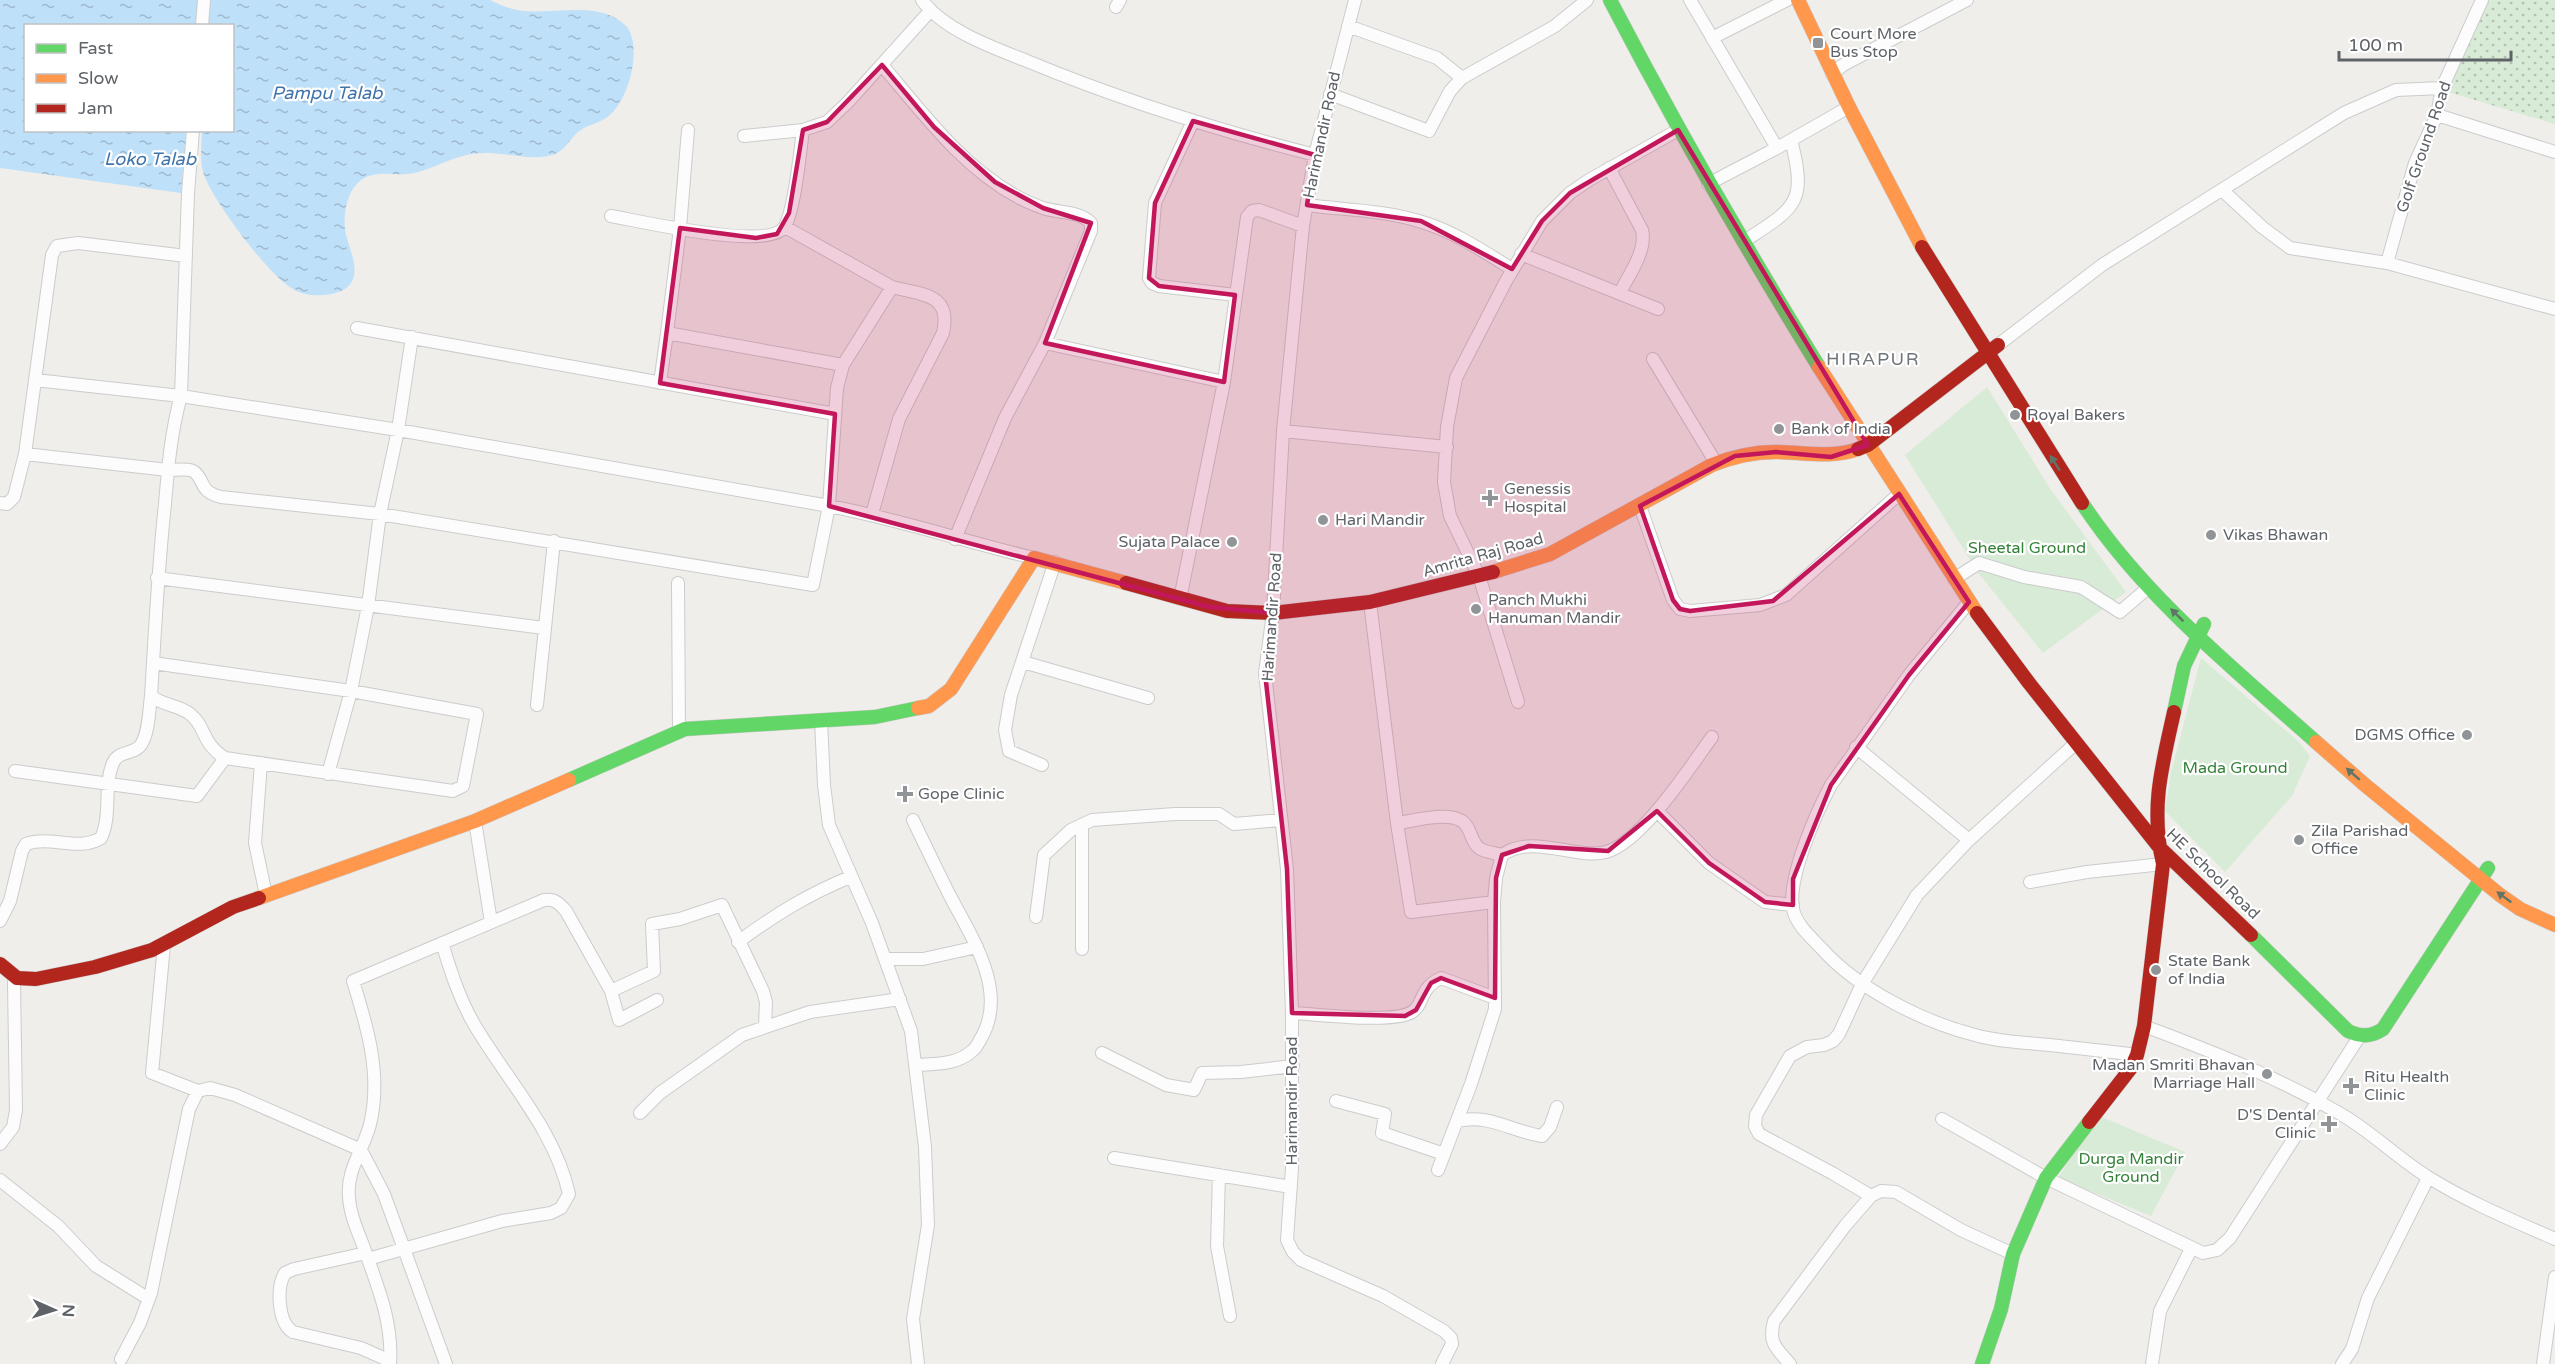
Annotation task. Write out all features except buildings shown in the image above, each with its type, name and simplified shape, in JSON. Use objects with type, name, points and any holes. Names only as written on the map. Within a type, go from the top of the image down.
[{"type":"main road","name":"HE School Road","points":[[1610,0],[1708,184],[1868,445],[1969,602],[2076,743],[2159,847],[2348,1031],[2359,1037]]},
{"type":"main road","points":[[1798,0],[1993,349],[2081,502],[2100,530],[2149,587],[2357,759]]},
{"type":"main road","points":[[1812,0],[1838,69],[1849,107],[1921,246],[2100,508],[2140,559],[2201,629],[2365,785],[2484,873],[2531,902],[2555,913]]},
{"type":"main road","name":"Amrita Raj Road","points":[[1035,558],[1227,611],[1273,613],[1370,602],[1479,576],[1550,554],[1716,464],[1736,456],[1763,452],[1842,455],[1868,445],[1993,349]]},
{"type":"main road","points":[[0,964],[17,978],[36,979],[95,967],[152,950],[218,914],[475,821],[679,732],[701,727],[889,716],[919,709],[938,701],[951,689],[1035,558]]},
{"type":"main road","points":[[1982,1364],[2001,1309],[2013,1254],[2046,1178],[2131,1068],[2138,1054],[2144,1026],[2163,864],[2159,847],[2156,803],[2177,692],[2201,629]]},
{"type":"main road","points":[[2473,855],[2484,873],[2520,909],[2555,925]]},
{"type":"main road","points":[[2359,1037],[2373,1036],[2383,1029],[2484,873]]},
{"type":"street","points":[[922,0],[930,11],[986,44],[1092,88],[1245,137],[1315,155]]},
{"type":"street","name":"Harimandir Road","points":[[1355,0],[1315,155],[1303,226],[1282,431],[1273,613],[1265,673],[1287,869],[1293,1066],[1291,1187],[1287,1240],[1293,1252],[1301,1260],[1383,1296],[1444,1330],[1451,1338],[1452,1344],[1442,1364]]},
{"type":"street","points":[[1330,94],[1429,131],[1450,91],[1462,78],[1555,26],[1587,0]]},
{"type":"street","points":[[1690,0],[1777,148]]},
{"type":"street","points":[[1712,38],[1786,0]]},
{"type":"street","points":[[1838,69],[1967,0]]},
{"type":"street","name":"Golf Ground Road","points":[[2387,264],[2415,163],[2437,115],[2442,88],[2482,0]]},
{"type":"street","points":[[202,24],[204,2]]},
{"type":"street","points":[[744,136],[803,130],[827,122],[930,11]]},
{"type":"street","points":[[1348,26],[1437,58],[1462,78]]},
{"type":"street","points":[[882,65],[934,127],[995,182],[1035,204],[1079,216],[1091,223],[1091,231],[1045,343],[1005,418],[955,539]]},
{"type":"street","points":[[1993,349],[2102,265],[2344,113],[2396,90],[2442,88]]},
{"type":"street","points":[[1708,184],[1849,107]]},
{"type":"street","points":[[2437,115],[2555,152]]},
{"type":"street","points":[[1193,121],[1155,203],[1149,278],[1152,283],[1159,286],[1235,295]]},
{"type":"street","points":[[660,383],[680,228],[688,130]]},
{"type":"street","points":[[611,216],[717,235],[756,237],[777,234],[785,227],[789,213],[803,130]]},
{"type":"street","points":[[1518,702],[1479,576],[1450,516],[1444,482],[1447,427],[1456,378],[1512,269],[1542,221],[1570,193],[1609,168],[1678,130]]},
{"type":"street","points":[[0,921],[10,901],[26,844],[34,841],[83,845],[101,838],[106,828],[113,763],[118,756],[135,750],[144,739],[151,696],[157,578],[168,471],[176,414],[181,396],[193,132]]},
{"type":"street","points":[[1743,242],[1788,212],[1796,198],[1799,181],[1791,140]]},
{"type":"street","points":[[1609,168],[1644,237],[1638,257],[1620,293]]},
{"type":"street","points":[[2222,190],[2262,227],[2290,248],[2387,264],[2555,309]]},
{"type":"street","points":[[1307,205],[1393,215],[1421,221],[1475,246],[1512,269]]},
{"type":"street","points":[[1180,599],[1224,382],[1247,217],[1252,211],[1269,212],[1303,226]]},
{"type":"street","points":[[785,227],[892,287],[936,298],[943,307],[946,318],[943,333],[899,419],[872,514]]},
{"type":"street","points":[[0,503],[7,504],[14,497],[25,454],[52,255],[57,246],[78,243],[186,256]]},
{"type":"street","points":[[1521,254],[1658,309]]},
{"type":"street","points":[[25,454],[168,471],[191,470],[196,473],[207,492],[221,497],[380,514],[813,585],[829,506],[837,388],[843,365],[892,287]]},
{"type":"street","points":[[357,328],[835,414]]},
{"type":"street","points":[[667,333],[843,365]]},
{"type":"street","points":[[328,774],[351,691],[368,606],[380,514],[398,430],[412,337]]},
{"type":"street","points":[[1045,343],[1224,382]]},
{"type":"street","points":[[1653,359],[1716,464]]},
{"type":"street","points":[[35,380],[181,396],[398,430],[829,506],[872,514],[955,539],[1035,558]]},
{"type":"street","points":[[1282,431],[1447,447]]},
{"type":"street","points":[[1640,506],[1673,600],[1680,609],[1690,611],[1760,605],[1786,595],[1899,494]]},
{"type":"street","points":[[537,705],[554,541]]},
{"type":"street","points":[[1042,765],[1009,751],[1005,730],[1011,695],[1055,562]]},
{"type":"street","points":[[1954,579],[1979,563],[2024,577],[2081,587],[2120,612],[2149,587]]},
{"type":"street","points":[[157,578],[544,628]]},
{"type":"street","points":[[678,584],[679,732]]},
{"type":"street","points":[[1370,602],[1411,912],[1494,902]]},
{"type":"street","points":[[1969,602],[1909,675],[1856,747],[1824,798],[1793,879],[1793,912],[1802,927],[1830,958],[1862,984],[1893,1003],[1976,1036],[2138,1054]]},
{"type":"street","points":[[1023,662],[1148,698]]},
{"type":"street","points":[[151,696],[161,704],[188,712],[194,718],[207,743],[225,758],[453,792],[463,786],[477,714],[351,691],[153,663]]},
{"type":"street","points":[[821,720],[824,785],[829,825],[872,923],[911,1031],[925,1147],[928,1225],[914,1319],[918,1364]]},
{"type":"street","points":[[1398,823],[1447,817],[1461,821],[1471,830],[1474,842],[1480,849],[1502,855],[1517,847],[1529,846],[1596,854],[1608,852],[1622,843],[1657,811],[1713,737]]},
{"type":"street","points":[[1871,1196],[1759,1134],[1755,1126],[1756,1115],[1790,1056],[1807,1047],[1824,1045],[1833,1041],[1839,1034],[1862,984],[1917,895],[1969,840],[2076,743]]},
{"type":"street","points":[[1856,747],[1969,840]]},
{"type":"street","points":[[15,771],[197,796],[225,758]]},
{"type":"street","points":[[261,763],[255,843],[266,895]]},
{"type":"street","points":[[1657,811],[1709,863],[1765,902],[1793,905]]},
{"type":"street","points":[[1036,917],[1044,855],[1071,830],[1092,820],[1175,814],[1219,814],[1234,824],[1281,820]]},
{"type":"street","points":[[913,820],[977,947],[988,979],[991,1011],[985,1031],[973,1051],[958,1060],[940,1064],[915,1065]]},
{"type":"street","points":[[475,821],[491,922]]},
{"type":"street","points":[[1082,825],[1082,949]]},
{"type":"street","points":[[1438,1170],[1495,1009],[1494,902],[1496,878],[1502,855]]},
{"type":"street","points":[[2031,882],[2086,872],[2163,864]]},
{"type":"street","points":[[738,942],[810,894],[850,877]]},
{"type":"street","points":[[442,943],[456,991],[474,1025],[532,1112],[551,1148],[568,1194],[561,1208],[551,1213],[502,1221],[404,1249],[367,1256],[294,1269],[285,1273],[279,1288],[287,1328],[293,1332],[361,1348],[390,1362],[389,1326],[367,1256],[352,1215],[348,1196],[350,1178],[371,1121],[375,1092],[369,1036],[353,981],[491,922],[544,900],[556,901],[566,911],[611,991],[619,1020],[657,1000]]},
{"type":"street","points":[[611,991],[654,971],[652,924],[680,919],[722,905],[763,991],[766,1002],[765,1026]]},
{"type":"street","points":[[164,945],[152,1073],[198,1091],[210,1088],[235,1095],[360,1150],[384,1194],[446,1364]]},
{"type":"street","points":[[885,959],[923,959],[977,947]]},
{"type":"street","points":[[1292,1013],[1371,1018],[1405,1016],[1416,1010],[1421,996],[1431,983],[1441,978],[1495,998]]},
{"type":"street","points":[[0,984],[36,979]]},
{"type":"street","points":[[0,1144],[15,1121],[14,982]]},
{"type":"street","points":[[640,1113],[660,1093],[741,1035],[810,1012],[900,999]]},
{"type":"street","points":[[2144,1026],[2227,1057],[2319,1101],[2343,1115],[2428,1178],[2479,1206],[2555,1239]]},
{"type":"street","points":[[1942,1119],[2046,1178],[2191,1249],[2204,1252],[2217,1250],[2230,1238],[2359,1037]]},
{"type":"street","points":[[1102,1053],[1166,1085],[1194,1090],[1202,1073],[1241,1072],[1293,1066]]},
{"type":"street","points":[[121,1359],[140,1323],[149,1299],[189,1109],[198,1091]]},
{"type":"street","points":[[1336,1101],[1385,1114],[1382,1132],[1444,1154]]},
{"type":"street","points":[[1457,1121],[1471,1118],[1488,1119],[1542,1136],[1550,1127],[1557,1107]]},
{"type":"street","points":[[1114,1158],[1291,1187]]},
{"type":"street","points":[[1219,1175],[1217,1246],[1230,1316]]},
{"type":"street","points":[[2342,1364],[2352,1349],[2368,1298],[2428,1178]]},
{"type":"street","points":[[0,1180],[58,1226],[96,1266],[149,1299]]},
{"type":"street","points":[[1790,1364],[1773,1345],[1771,1333],[1773,1321],[1871,1196],[1881,1191],[1896,1192],[1962,1230],[2013,1254]]},
{"type":"street","points":[[2152,1364],[2160,1311],[2191,1249]]},
{"type":"street","points":[[2543,1364],[2555,1277]]},
{"type":"highlighted area","points":[[882,65],[934,127],[995,182],[1043,208],[1091,223],[1045,343],[1224,382],[1235,295],[1159,286],[1149,278],[1155,203],[1193,121],[1315,155],[1307,205],[1421,221],[1512,269],[1542,221],[1570,193],[1678,130],[1868,445],[1831,457],[1776,452],[1735,456],[1640,506],[1673,600],[1680,609],[1690,611],[1773,601],[1899,494],[1969,602],[1909,675],[1831,785],[1793,879],[1793,905],[1765,902],[1709,863],[1657,811],[1608,851],[1529,846],[1502,855],[1496,878],[1495,998],[1441,978],[1431,983],[1416,1010],[1405,1016],[1292,1013],[1287,869],[1265,673],[1273,613],[1209,607],[829,506],[835,414],[660,383],[680,228],[756,238],[777,234],[789,213],[803,130],[827,122]]},
{"type":"green space","points":[[2488,0],[2555,0],[2555,124],[2448,92]]},
{"type":"green space","name":"Sheetal Ground","points":[[1987,387],[2051,490],[2126,592],[2043,653],[1979,574],[1905,455]]},
{"type":"green space","name":"Mada Ground","points":[[2201,658],[2298,741],[2310,756],[2292,796],[2225,872],[2165,811],[2171,772]]},
{"type":"green space","name":"Durga Mandir Ground","points":[[2097,1115],[2185,1152],[2151,1216],[2058,1178]]},
{"type":"water","name":"Pampu Talab","points":[[0,0],[490,0],[515,10],[578,10],[605,14],[617,19],[627,27],[632,37],[634,49],[631,76],[621,101],[606,118],[581,130],[562,150],[555,154],[529,157],[492,153],[474,154],[458,157],[412,173],[369,176],[356,185],[348,198],[345,215],[345,230],[354,263],[353,279],[349,286],[336,293],[310,295],[298,292],[282,281],[256,254],[230,219],[202,170],[202,132],[234,132],[234,24],[24,24],[24,132],[186,132],[181,193],[0,168]]},
{"type":"traffic: fast","points":[[1610,0],[1711,185],[1819,367]]},
{"type":"traffic: fast","points":[[2082,503],[2106,537],[2162,601],[2222,659],[2316,742]]},
{"type":"traffic: fast","points":[[2174,712],[2184,666],[2204,624]]},
{"type":"traffic: fast","points":[[569,780],[685,729],[875,717],[918,708]]},
{"type":"traffic: fast","points":[[2251,935],[2348,1031],[2362,1035],[2374,1034],[2383,1029],[2488,868]]},
{"type":"traffic: fast","points":[[1982,1364],[2001,1309],[2013,1254],[2046,1178],[2089,1122]]},
{"type":"traffic: slow","points":[[1798,0],[1849,107],[1922,247]]},
{"type":"traffic: slow","points":[[1819,367],[1977,613]]},
{"type":"traffic: slow","points":[[1493,572],[1550,554],[1720,462],[1759,453],[1837,454],[1858,449]]},
{"type":"traffic: slow","points":[[918,708],[929,706],[951,689],[1034,558],[1126,583]]},
{"type":"traffic: slow","points":[[2316,742],[2500,895],[2520,909],[2555,925]]},
{"type":"traffic: slow","points":[[259,898],[475,821],[569,780]]},
{"type":"traffic: jam","points":[[1922,247],[2082,503]]},
{"type":"traffic: jam","points":[[1858,449],[1868,445],[1998,345]]},
{"type":"traffic: jam","points":[[1126,583],[1227,611],[1273,613],[1370,602],[1493,572]]},
{"type":"traffic: jam","points":[[1977,613],[2029,683],[2159,847],[2251,935]]},
{"type":"traffic: jam","points":[[2089,1122],[2131,1068],[2137,1055],[2144,1026],[2163,864],[2159,844],[2159,787],[2174,712]]},
{"type":"traffic: jam","points":[[0,964],[17,978],[36,979],[95,967],[152,950],[233,907],[259,898]]},
{"type":"place","name":"Court More Bus Stop","points":[[1818,43]]},
{"type":"place","name":"Royal Bakers","points":[[2015,415]]},
{"type":"place","name":"Bank of India","points":[[1779,429]]},
{"type":"place","name":"Genessis Hospital","points":[[1490,498]]},
{"type":"place","name":"Hari Mandir","points":[[1323,520]]},
{"type":"place","name":"Vikas Bhawan","points":[[2211,535]]},
{"type":"place","name":"Sujata Palace","points":[[1232,542]]},
{"type":"place","name":"Panch Mukhi Hanuman Mandir","points":[[1476,609]]},
{"type":"place","name":"DGMS Office","points":[[2467,735]]},
{"type":"place","name":"Gope Clinic","points":[[905,794]]},
{"type":"place","name":"Zila Parishad Office","points":[[2299,840]]},
{"type":"place","name":"State Bank of India","points":[[2156,970]]},
{"type":"place","name":"Madan Smriti Bhavan Marriage Hall","points":[[2267,1074]]},
{"type":"place","name":"Ritu Health Clinic","points":[[2351,1086]]},
{"type":"place","name":"D'S Dental Clinic","points":[[2329,1124]]},
{"type":"district","name":"HIRAPUR","points":[[1873,359]]},
{"type":"water label","name":"Loko Talab","points":[[150,159]]}]
